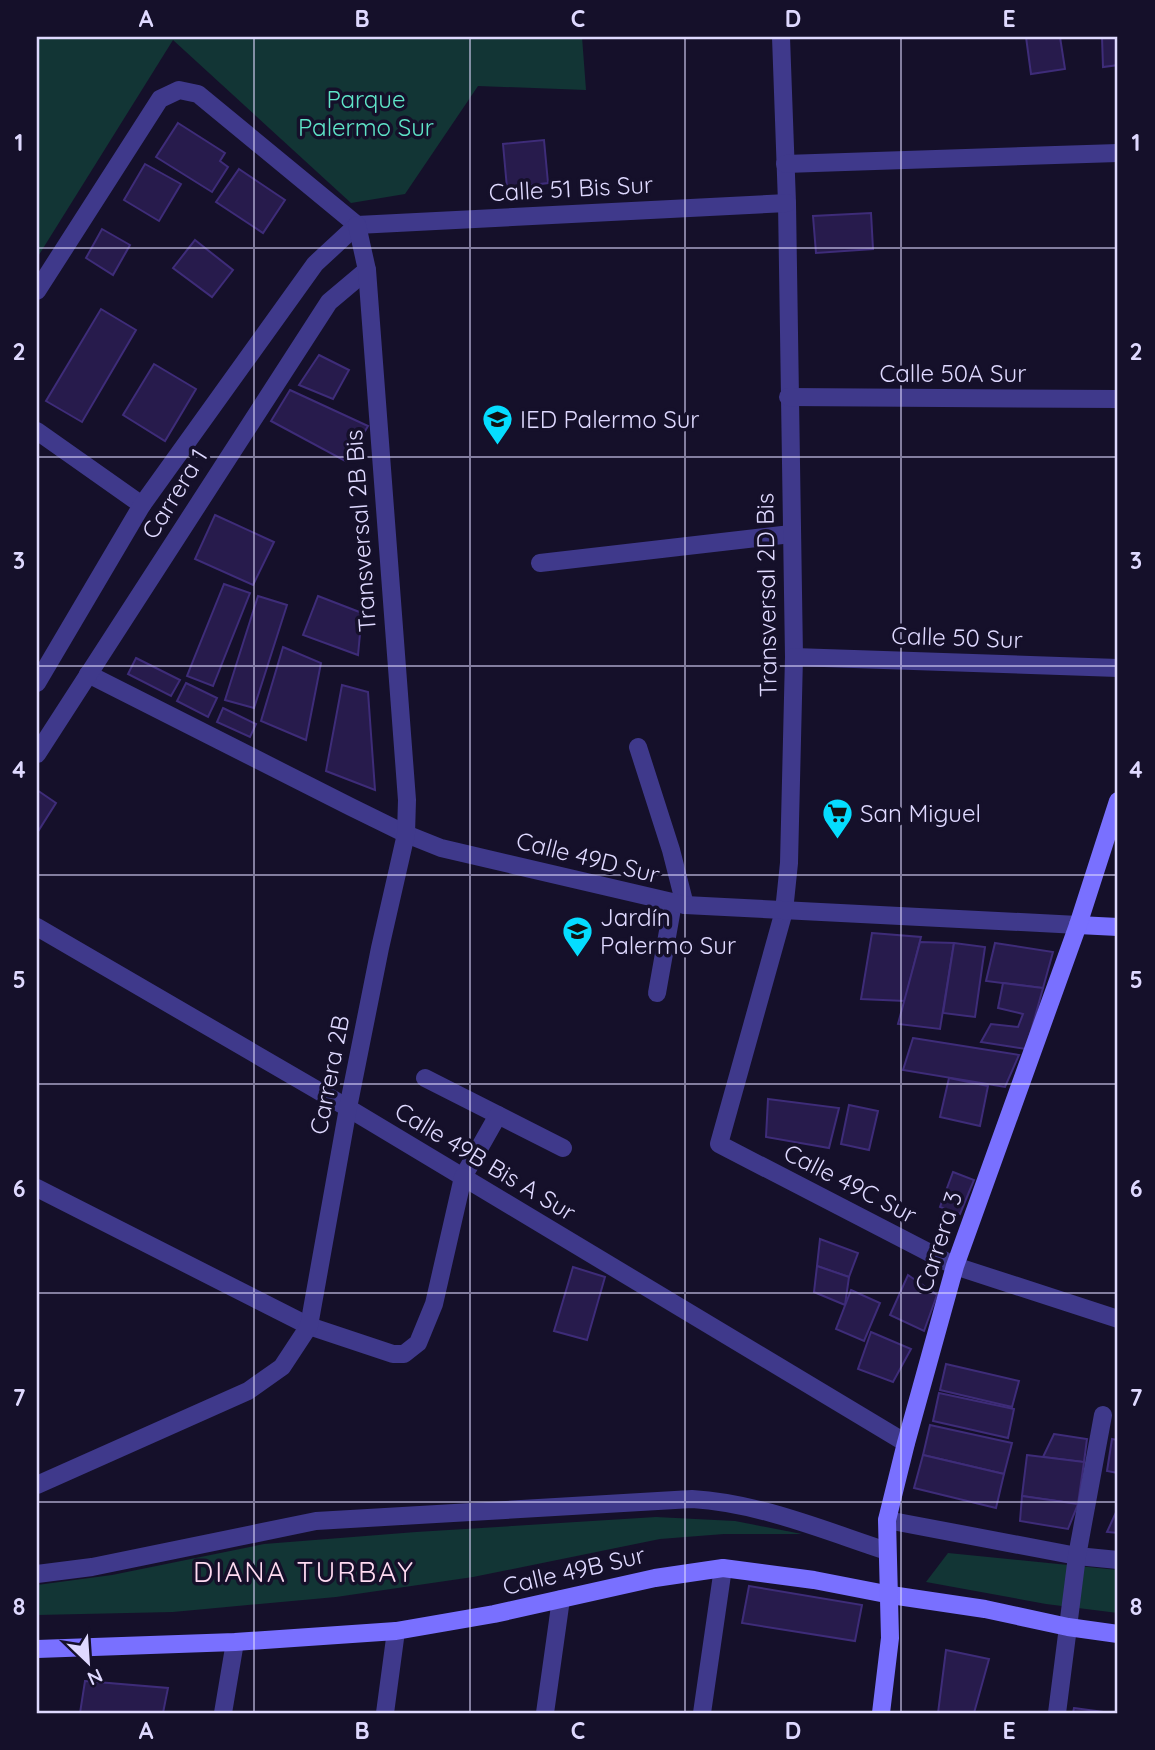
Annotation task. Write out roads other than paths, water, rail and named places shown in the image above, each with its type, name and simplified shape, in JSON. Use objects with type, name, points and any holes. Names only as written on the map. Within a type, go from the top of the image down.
[{"type":"street","name":"Transversal 2D Bis","points":[[719,1144],[785,911],[794,657],[788,397],[785,39]]},
{"type":"street","points":[[37,291],[160,99],[178,90],[198,94],[357,225]]},
{"type":"street","points":[[785,164],[1118,153]]},
{"type":"street","name":"Calle 51 Bis Sur","points":[[357,225],[787,203]]},
{"type":"street","name":"Transversal 2B Bis","points":[[357,225],[366,270],[407,800],[407,834]]},
{"type":"street","name":"Carrera 1","points":[[37,683],[142,505],[315,264],[357,225]]},
{"type":"street","name":"Carrera 1","points":[[37,754],[329,302],[366,270]]},
{"type":"street","name":"Calle 50A Sur","points":[[788,397],[1118,400]]},
{"type":"street","points":[[37,431],[142,505]]},
{"type":"street","points":[[540,563],[791,534]]},
{"type":"street","name":"Calle 50 Sur","points":[[794,657],[1118,668]]},
{"type":"street","name":"Calle 49D Sur","points":[[88,674],[407,834],[441,848],[679,904],[1118,927]]},
{"type":"street","points":[[638,747],[671,850],[679,904],[657,993]]},
{"type":"street","name":"Carrera 3","points":[[881,1713],[888,1669],[891,1595],[887,1520],[906,1443],[955,1266],[1078,925],[1118,801]]},
{"type":"street","name":"Carrera 2B","points":[[309,1326],[348,1108],[380,948],[407,834]]},
{"type":"street","name":"Calle 49B Bis A Sur","points":[[37,928],[348,1108],[906,1443]]},
{"type":"street","points":[[425,1077],[563,1148]]},
{"type":"street","points":[[37,1188],[309,1326],[393,1354],[404,1354],[418,1343],[434,1304],[463,1177],[498,1115]]},
{"type":"street","name":"Calle 49C Sur","points":[[719,1144],[955,1266],[1118,1319]]},
{"type":"street","points":[[37,1485],[248,1391],[282,1367],[309,1326]]},
{"type":"street","points":[[1056,1713],[1077,1556],[1102,1415]]},
{"type":"street","points":[[37,1574],[92,1567],[316,1521],[692,1499],[750,1506],[887,1551]]},
{"type":"street","points":[[887,1520],[1077,1556],[1118,1560]]},
{"type":"street","points":[[702,1713],[723,1568]]},
{"type":"street","name":"Calle 49B Sur","points":[[37,1649],[235,1642],[396,1631],[454,1622],[687,1572],[723,1568],[779,1574],[1118,1634]]},
{"type":"street","points":[[545,1713],[561,1599]]},
{"type":"street","points":[[384,1713],[396,1631]]},
{"type":"street","points":[[223,1713],[235,1642]]},
{"type":"place","name":"IED Palermo Sur","points":[[497,447]]},
{"type":"place","name":"San Miguel","points":[[837,841]]},
{"type":"place","name":"Jardín Palermo Sur","points":[[577,959]]},
{"type":"district","name":"DIANA TURBAY","points":[[304,1572]]},
{"type":"park label","name":"Parque Palermo Sur","points":[[366,114]]}]
